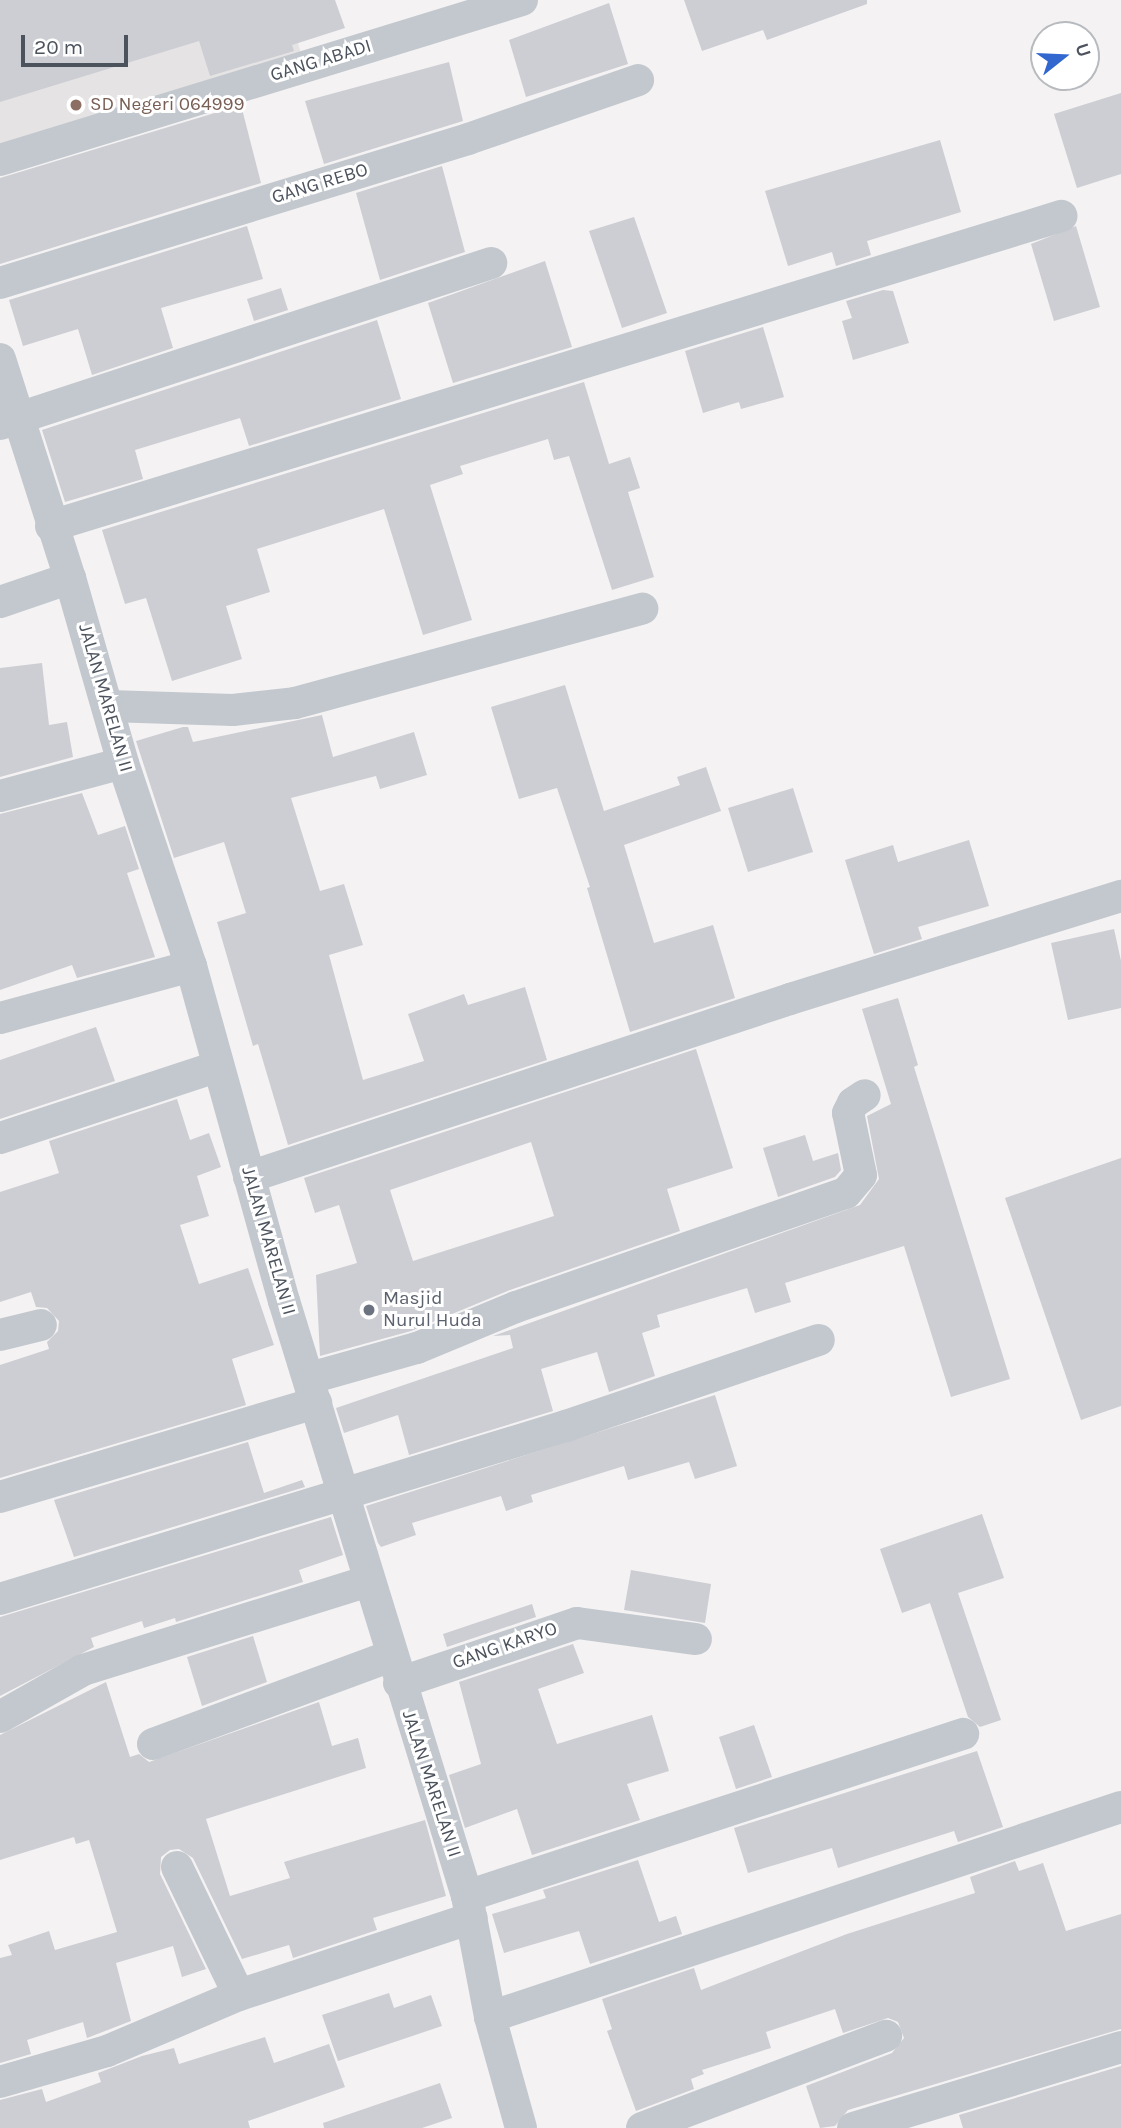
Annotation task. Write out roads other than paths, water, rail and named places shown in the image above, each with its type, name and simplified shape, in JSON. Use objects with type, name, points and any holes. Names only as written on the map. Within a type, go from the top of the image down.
[{"type":"street","name":"GANG ABADI","points":[[0,160],[522,0]]},
{"type":"street","name":"GANG REBO","points":[[0,283],[468,139],[638,80]]},
{"type":"street","points":[[51,526],[1061,216]]},
{"type":"street","points":[[10,421],[491,263]]},
{"type":"street","name":"JALAN MARELAN II","points":[[0,359],[10,421],[71,578],[123,763],[191,966],[216,1067],[395,1669],[470,1907],[489,2017],[521,2128]]},
{"type":"street","points":[[0,602],[71,578]]},
{"type":"street","points":[[109,706],[233,710],[295,703],[642,609]]},
{"type":"street","points":[[0,796],[123,763]]},
{"type":"street","points":[[249,1177],[790,999],[1121,896]]},
{"type":"street","points":[[0,1018],[191,966]]},
{"type":"street","points":[[0,1138],[216,1067]]},
{"type":"street","points":[[0,1497],[313,1391],[516,1307],[846,1192],[861,1175],[849,1113],[853,1103],[865,1095]]},
{"type":"street","points":[[0,1335],[41,1325]]},
{"type":"street","points":[[0,1599],[566,1426],[819,1340]]},
{"type":"street","points":[[0,1717],[83,1670],[369,1581]]},
{"type":"street","name":"GANG KARYO","points":[[153,1744],[395,1669],[577,1623],[696,1639]]},
{"type":"street","points":[[0,2082],[107,2051],[239,1995],[470,1907],[964,1734]]},
{"type":"street","points":[[489,2017],[1121,1807]]},
{"type":"street","points":[[177,1867],[239,1995]]},
{"type":"street","points":[[642,2128],[886,2036]]},
{"type":"street","points":[[853,2128],[1121,2046]]},
{"type":"place","name":"SD Negeri 064999","points":[[76,105]]},
{"type":"place","name":"Masjid Nurul Huda","points":[[369,1310]]}]
